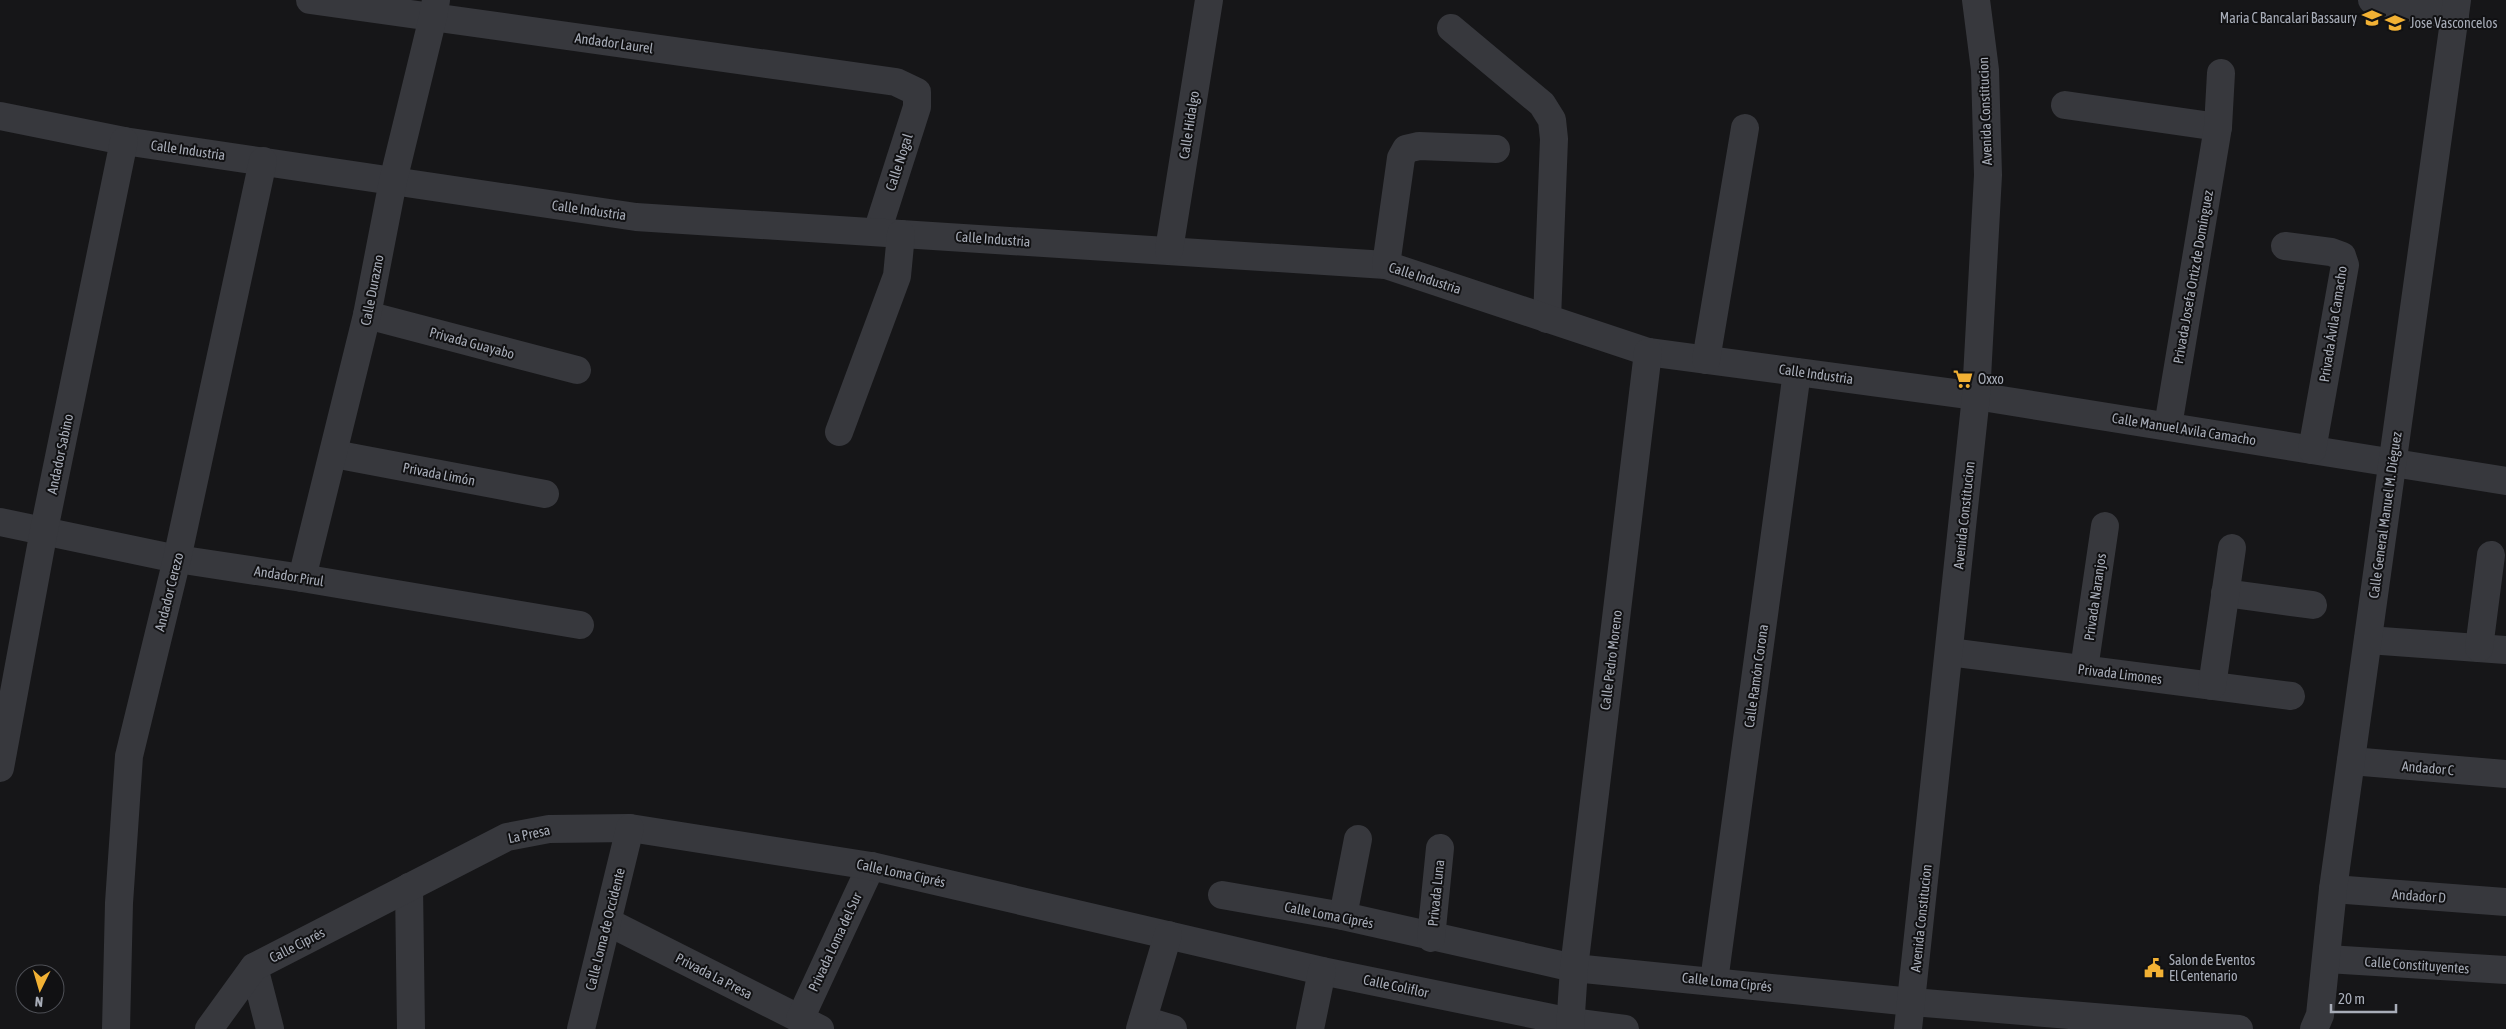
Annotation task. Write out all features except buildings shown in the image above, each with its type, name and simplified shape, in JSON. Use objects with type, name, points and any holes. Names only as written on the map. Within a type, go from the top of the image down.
[{"type":"street","name":"Andador Laurel","points":[[310,0],[435,9],[896,82],[917,92]]},
{"type":"street","name":"Calle Hidalgo","points":[[1169,250],[1209,0]]},
{"type":"street","name":"Avenida Constitucion","points":[[1908,1029],[1976,396],[1988,175],[1985,70],[1976,0]]},
{"type":"street","points":[[2372,0],[2456,8]]},
{"type":"street","name":"Calle General Manuel M. Diéguez","points":[[2314,1029],[2320,1015],[2333,889],[2456,8]]},
{"type":"street","name":"Calle Durazno","points":[[302,578],[367,316],[393,181],[435,9]]},
{"type":"street","points":[[1451,28],[1542,104],[1552,120],[1554,139],[1547,319]]},
{"type":"street","name":"Privada Josefa Ortiz de Domínguez","points":[[2168,426],[2218,127],[2221,73]]},
{"type":"street","name":"Calle Nogal","points":[[839,432],[897,276],[889,233],[917,107],[917,92]]},
{"type":"street","points":[[2065,104],[2218,127]]},
{"type":"street","name":"Calle Industria","points":[[0,116],[124,141],[636,217],[1386,265],[1648,352],[1976,396]]},
{"type":"street","points":[[1706,360],[1745,128]]},
{"type":"street","name":"Andador Sabino","points":[[0,768],[44,530],[124,141]]},
{"type":"street","points":[[1386,265],[1400,158],[1406,149],[1419,146],[1496,149]]},
{"type":"street","name":"Andador Cerezo","points":[[116,1029],[119,903],[129,756],[177,559],[263,161]]},
{"type":"street","name":"Privada Ávila Camacho","points":[[2285,246],[2331,252],[2342,256],[2345,265],[2312,450]]},
{"type":"street","name":"Privada Guayabo","points":[[367,316],[577,370]]},
{"type":"street","name":"Calle Pedro Moreno","points":[[1571,1025],[1574,968],[1648,352]]},
{"type":"street","name":"Calle Ramón Corona","points":[[1714,981],[1797,372]]},
{"type":"street","name":"Calle Manuel Avila Camacho","points":[[1976,396],[2506,481]]},
{"type":"street","name":"Privada Limón","points":[[334,454],[545,494]]},
{"type":"street","name":"Andador Pirul","points":[[0,522],[177,559],[302,578],[580,626]]},
{"type":"street","name":"Privada Naranjos","points":[[2084,669],[2105,526]]},
{"type":"street","points":[[2212,686],[2232,548]]},
{"type":"street","points":[[2479,648],[2491,555]]},
{"type":"street","points":[[2226,593],[2313,605]]},
{"type":"street","points":[[2368,640],[2506,650]]},
{"type":"street","name":"Privada Limones","points":[[1949,652],[2291,696]]},
{"type":"street","name":"Andador C","points":[[2351,761],[2506,774]]},
{"type":"street","name":"La Presa","points":[[409,887],[508,837],[549,828],[630,828]]},
{"type":"street","name":"Calle Loma Ciprés","points":[[630,828],[871,866],[1168,935]]},
{"type":"street","name":"Calle Loma de Occidente","points":[[581,1029],[630,828]]},
{"type":"street","points":[[1343,916],[1358,840]]},
{"type":"street","name":"Privada Luna","points":[[1431,938],[1440,848]]},
{"type":"street","name":"Privada Loma del Sur","points":[[810,1024],[871,866]]},
{"type":"street","points":[[409,887],[411,1029]]},
{"type":"street","name":"Calle Ciprés","points":[[209,1029],[254,967],[409,887]]},
{"type":"street","name":"Andador D","points":[[2333,889],[2506,902]]},
{"type":"street","name":"Calle Loma Ciprés","points":[[1222,894],[1343,916],[1431,938],[1574,968],[1912,1002],[2239,1029]]},
{"type":"street","name":"Privada La Presa","points":[[608,922],[810,1024]]},
{"type":"street","points":[[1168,935],[1141,1025],[1173,1029]]},
{"type":"street","name":"Calle Coliflor","points":[[1168,935],[1322,971],[1571,1025],[1625,1029]]},
{"type":"street","name":"Calle Constituyentes","points":[[2327,959],[2506,970]]},
{"type":"street","points":[[254,967],[270,1029]]},
{"type":"street","points":[[1310,1029],[1322,971]]},
{"type":"place","name":"Maria C Bancalari Bassaury","points":[[2372,18]]},
{"type":"place","name":"Jose Vasconcelos","points":[[2395,23]]},
{"type":"place","name":"Oxxo","points":[[1963,379]]},
{"type":"place","name":"Salon de Eventos El Centenario","points":[[2154,968]]}]
